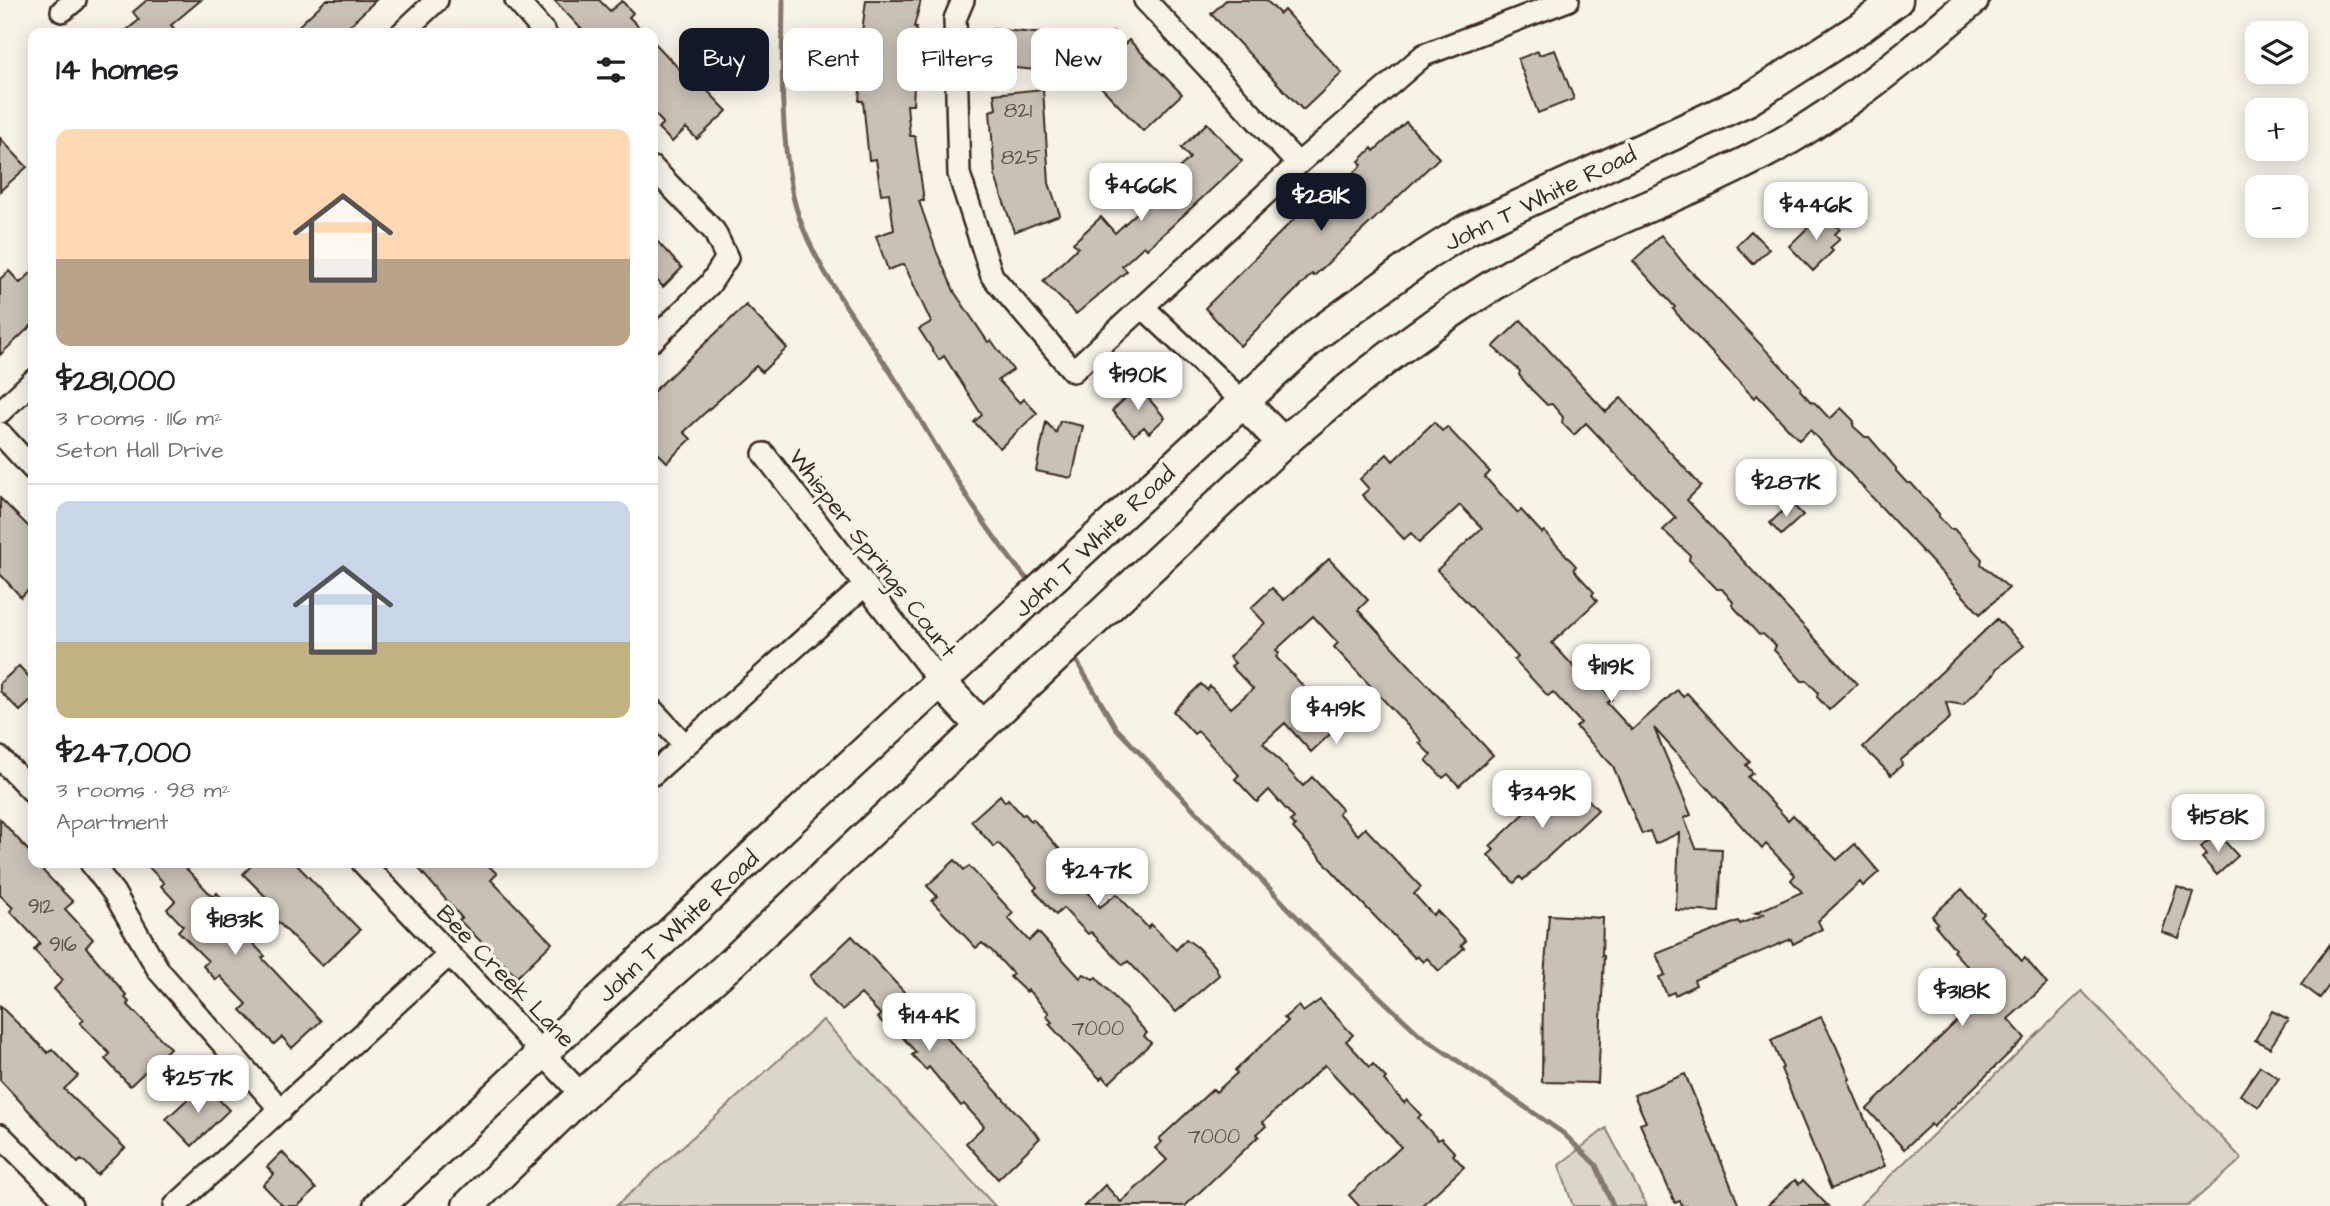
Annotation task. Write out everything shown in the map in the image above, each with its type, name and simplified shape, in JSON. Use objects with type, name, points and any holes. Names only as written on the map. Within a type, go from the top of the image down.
[{"type":"main road","name":"John T White Road","points":[[379,1206],[806,806],[1317,334],[1426,255],[1466,230],[1748,100],[1861,27],[1897,0]]},
{"type":"main road","points":[[468,1206],[582,1095],[727,967],[847,851],[1283,443],[1371,368],[1452,310],[1538,259],[1776,146],[1858,94],[1973,0]]},
{"type":"main road","points":[[1244,403],[1283,443]]},
{"type":"main road","points":[[941,684],[982,727]]},
{"type":"street","points":[[407,28],[437,0]]},
{"type":"street","points":[[516,0],[541,28]]},
{"type":"street","points":[[963,0],[955,19],[959,174],[992,276],[1073,371],[1298,164],[1424,55],[1568,0]]},
{"type":"street","points":[[1145,0],[1298,164]]},
{"type":"street","points":[[658,172],[714,231],[727,258],[710,284],[658,335]]},
{"type":"street","points":[[1143,307],[1244,403]]},
{"type":"street","points":[[0,412],[28,386]]},
{"type":"street","points":[[0,433],[28,464]]},
{"type":"street","name":"Whisper Springs Court","points":[[764,454],[941,684]]},
{"type":"street","points":[[658,769],[865,585]]},
{"type":"street","points":[[658,716],[685,745]]},
{"type":"street","points":[[1,760],[28,787]]},
{"type":"street","points":[[95,868],[114,894],[159,971],[281,1110]]},
{"type":"street","name":"Bee Creek Lane","points":[[368,868],[582,1095]]},
{"type":"street","points":[[175,1206],[449,955]]},
{"type":"street","points":[[0,1135],[71,1206]]},
{"type":"shaded area","points":[[2082,991],[2242,1159],[2188,1206],[1859,1206]]},
{"type":"shaded area","points":[[823,1020],[995,1206],[616,1206]]},
{"type":"shaded area","points":[[1606,1128],[1647,1206],[1573,1206],[1559,1165]]},
{"type":"building","points":[[147,0],[201,0],[171,25],[174,28],[129,28],[139,20],[133,12]]},
{"type":"building","points":[[326,0],[376,0],[347,28],[296,28]]},
{"type":"building","points":[[554,0],[599,0],[610,11],[622,1],[633,13],[629,17],[640,28],[580,28]]},
{"type":"building","points":[[866,0],[921,0],[914,27],[917,28],[897,28],[897,91],[914,91],[913,105],[907,105],[910,136],[915,136],[924,201],[919,201],[937,253],[955,293],[988,342],[991,340],[1013,370],[998,380],[1020,403],[1024,399],[1037,413],[1000,448],[974,422],[982,415],[944,356],[939,360],[919,329],[931,322],[904,264],[888,270],[876,236],[894,230],[889,193],[881,194],[876,159],[869,160],[863,101],[859,101],[860,91],[883,91],[883,28],[862,28]]},
{"type":"building","points":[[1226,0],[1266,0],[1280,14],[1284,10],[1342,73],[1303,110],[1211,14]]},
{"type":"building","points":[[1017,31],[1031,33],[1031,70],[1017,68]]},
{"type":"building","points":[[1129,40],[1182,94],[1143,131],[1105,91],[1127,91]]},
{"type":"building","points":[[658,46],[679,69],[679,91],[708,91],[727,111],[697,139],[686,128],[672,142],[658,128],[663,123],[658,118]]},
{"type":"building","points":[[1555,50],[1574,99],[1538,113],[1518,59],[1538,51],[1539,55]]},
{"type":"building","points":[[1043,91],[1049,183],[1060,215],[1014,232],[995,176],[990,111],[996,109],[994,94]]},
{"type":"building","points":[[1406,122],[1439,158],[1314,276],[1312,274],[1240,346],[1205,308],[1290,223],[1338,181],[1342,185],[1362,165],[1359,161],[1372,148],[1374,151]]},
{"type":"building","points":[[1207,123],[1242,161],[1147,249],[1144,246],[1122,266],[1127,271],[1076,314],[1043,281],[1078,247],[1073,243],[1101,217],[1115,233],[1159,192],[1156,189],[1190,158],[1181,148]]},
{"type":"building","points":[[0,138],[27,167],[0,191]]},
{"type":"building","points":[[1823,213],[1840,229],[1835,234],[1840,239],[1830,248],[1833,251],[1813,271],[1789,246]]},
{"type":"building","points":[[1751,231],[1769,249],[1753,264],[1736,246]]},
{"type":"building","points":[[1661,235],[1684,264],[1801,387],[1800,390],[1811,402],[1830,419],[1841,408],[1854,421],[1853,426],[1865,437],[1869,437],[1907,483],[1911,483],[1950,529],[1954,529],[1982,559],[1981,564],[2009,588],[1980,614],[1810,430],[1799,440],[1757,395],[1754,398],[1687,326],[1673,309],[1675,307],[1633,261]]},
{"type":"building","points":[[658,242],[682,268],[663,287],[658,282]]},
{"type":"building","points":[[9,271],[20,283],[28,276],[28,329],[0,355],[0,279]]},
{"type":"building","points":[[746,305],[787,348],[762,372],[756,366],[684,432],[691,439],[667,462],[658,453],[658,387]]},
{"type":"building","points":[[1521,320],[1606,412],[1621,398],[1701,486],[1687,500],[1857,684],[1829,710],[1817,697],[1818,692],[1807,681],[1802,681],[1774,650],[1776,646],[1763,634],[1759,635],[1732,605],[1733,602],[1722,589],[1717,589],[1689,560],[1690,555],[1663,530],[1676,518],[1586,423],[1574,435],[1562,423],[1563,417],[1552,404],[1547,405],[1519,375],[1520,371],[1493,347]]},
{"type":"building","points":[[1138,386],[1165,418],[1149,433],[1144,427],[1134,435],[1112,411]]},
{"type":"building","points":[[1060,421],[1083,426],[1072,478],[1036,471],[1046,422],[1056,433]]},
{"type":"building","points":[[1434,422],[1442,431],[1447,427],[1490,472],[1485,477],[1518,513],[1521,510],[1542,533],[1544,531],[1576,566],[1574,569],[1594,592],[1592,595],[1597,601],[1552,643],[1574,667],[1579,663],[1601,686],[1612,699],[1607,703],[1632,730],[1677,690],[1683,697],[1687,693],[1750,762],[1746,765],[1753,773],[1748,777],[1788,820],[1793,815],[1837,860],[1855,844],[1879,872],[1863,886],[1860,882],[1818,921],[1822,929],[1793,944],[1791,939],[1694,980],[1696,985],[1675,995],[1674,992],[1667,995],[1659,977],[1665,975],[1656,954],[1738,921],[1740,924],[1765,914],[1755,913],[1802,892],[1791,880],[1795,875],[1766,844],[1762,849],[1654,728],[1691,815],[1684,818],[1696,848],[1722,849],[1719,912],[1676,910],[1679,833],[1655,844],[1650,831],[1642,834],[1613,766],[1576,727],[1581,723],[1553,692],[1548,696],[1514,660],[1518,657],[1437,570],[1482,528],[1460,505],[1419,543],[1411,533],[1404,539],[1362,495],[1369,489],[1360,479],[1387,454],[1393,461]]},
{"type":"building","points":[[0,498],[28,526],[28,590],[21,597],[0,574]]},
{"type":"building","points":[[1791,503],[1803,515],[1781,535],[1770,523]]},
{"type":"building","points":[[1329,559],[1368,600],[1358,610],[1493,755],[1459,786],[1448,774],[1443,778],[1426,760],[1431,755],[1419,743],[1422,741],[1334,647],[1338,643],[1313,616],[1276,650],[1279,653],[1276,657],[1318,702],[1321,698],[1343,722],[1311,752],[1285,723],[1263,743],[1303,786],[1312,777],[1342,809],[1338,813],[1358,835],[1365,828],[1421,887],[1414,894],[1433,915],[1437,911],[1466,941],[1461,945],[1464,948],[1439,971],[1427,958],[1423,962],[1417,956],[1415,958],[1361,902],[1293,828],[1295,826],[1290,821],[1294,818],[1269,790],[1257,802],[1235,779],[1239,775],[1198,731],[1194,734],[1173,711],[1201,684],[1207,690],[1210,686],[1231,708],[1253,689],[1231,666],[1235,663],[1229,657],[1265,623],[1251,608],[1272,588],[1284,600]]},
{"type":"building","points":[[1997,619],[2024,646],[1996,669],[1963,705],[1946,702],[1950,718],[1901,760],[1902,765],[1891,775],[1863,747]]},
{"type":"building","points":[[19,666],[28,676],[28,704],[20,711],[0,691],[0,683]]},
{"type":"building","points":[[1569,779],[1598,810],[1523,880],[1520,877],[1514,883],[1488,855],[1494,850],[1490,846],[1558,782],[1561,786]]},
{"type":"building","points":[[1000,795],[1005,802],[1008,799],[1022,815],[1025,814],[1031,821],[1033,819],[1069,860],[1067,862],[1081,879],[1079,881],[1100,907],[1117,894],[1148,928],[1151,924],[1176,950],[1186,939],[1197,947],[1215,966],[1219,975],[1176,1012],[1128,961],[1123,965],[1063,908],[1056,915],[1034,890],[1037,887],[1004,849],[998,843],[994,847],[971,821]]},
{"type":"building","points":[[0,819],[28,850],[28,868],[45,868],[43,871],[73,902],[65,909],[93,939],[86,947],[127,996],[127,1004],[170,1048],[130,1086],[105,1059],[110,1054],[80,1023],[84,1020],[54,989],[63,980],[34,950],[40,943],[10,911],[13,908],[0,895]]},
{"type":"building","points":[[2217,833],[2238,856],[2217,875],[2202,858],[2207,854],[2201,847]]},
{"type":"building","points":[[955,860],[964,870],[969,866],[1013,913],[1008,918],[1029,941],[1038,932],[1080,978],[1084,974],[1093,979],[1096,977],[1147,1033],[1144,1036],[1151,1043],[1109,1083],[1103,1076],[1100,1079],[1049,1024],[1052,1022],[1046,1016],[1049,1013],[1028,990],[1026,992],[1010,977],[1013,974],[992,951],[982,943],[976,948],[932,901],[937,896],[927,886]]},
{"type":"building","points":[[150,868],[186,868],[213,897],[217,893],[241,919],[235,925],[321,1021],[292,1048],[282,1037],[274,1044],[241,1010],[247,1004],[220,976],[216,980],[203,966],[208,961],[178,931],[183,926],[167,909],[175,901],[161,886],[164,883]]},
{"type":"building","points":[[249,868],[300,868],[360,930],[322,966],[266,910],[273,904],[243,874]]},
{"type":"building","points":[[418,868],[491,868],[497,874],[491,880],[552,943],[517,977],[459,920],[462,918]]},
{"type":"building","points":[[2177,887],[2194,893],[2179,938],[2162,932]]},
{"type":"building","points":[[1962,889],[1984,914],[1981,917],[2022,961],[2025,958],[2047,984],[2008,1019],[2025,1038],[1933,1127],[1931,1124],[1904,1149],[1867,1109],[1958,1020],[1961,1023],[1992,993],[1953,951],[1955,949],[1935,925],[1938,923],[1932,916]]},
{"type":"building","points":[[1549,915],[1603,918],[1604,956],[1598,1083],[1542,1082],[1543,989]]},
{"type":"building","points":[[852,936],[1040,1138],[998,1179],[966,1143],[984,1126],[964,1104],[961,1106],[929,1067],[926,1070],[912,1055],[916,1052],[895,1029],[892,1032],[878,1018],[881,1015],[861,994],[842,1010],[814,983],[810,976]]},
{"type":"building","points":[[2330,944],[2330,984],[2320,998],[2301,984]]},
{"type":"building","points":[[1320,1000],[1353,1035],[1346,1041],[1370,1067],[1373,1064],[1404,1103],[1407,1100],[1421,1115],[1418,1118],[1438,1140],[1441,1138],[1464,1167],[1421,1206],[1359,1206],[1349,1195],[1401,1147],[1325,1065],[1263,1122],[1266,1126],[1257,1134],[1259,1136],[1185,1206],[1084,1206],[1105,1185],[1121,1202],[1167,1160],[1155,1148],[1162,1142],[1159,1139],[1213,1089],[1216,1092],[1237,1073],[1235,1070],[1288,1021],[1284,1018],[1298,1006],[1303,1012]]},
{"type":"building","points":[[0,1006],[48,1053],[52,1049],[78,1076],[64,1089],[125,1148],[97,1175],[86,1163],[81,1160],[78,1163],[0,1080]]},
{"type":"building","points":[[2272,1011],[2288,1019],[2270,1048],[2255,1040]]},
{"type":"building","points":[[1821,1017],[1836,1046],[1885,1166],[1831,1189],[1771,1040]]},
{"type":"building","points":[[2260,1066],[2279,1078],[2259,1107],[2240,1095]]},
{"type":"building","points":[[1685,1074],[1739,1206],[1682,1206],[1680,1201],[1675,1203],[1640,1124],[1646,1122],[1634,1095]]},
{"type":"building","points":[[204,1084],[229,1110],[192,1146],[166,1119]]},
{"type":"building","points":[[282,1152],[316,1189],[298,1206],[283,1206],[263,1185],[274,1174],[267,1167]]},
{"type":"building","points":[[1795,1180],[1799,1184],[1803,1180],[1828,1206],[1767,1206]]},
{"type":"waterway","points":[[783,0],[785,143],[792,191],[809,243],[838,294],[902,390],[978,514],[1031,584]]},
{"type":"waterway","points":[[1076,660],[1116,728],[1316,937],[1420,1035],[1563,1133],[1596,1165],[1613,1206]]}]
